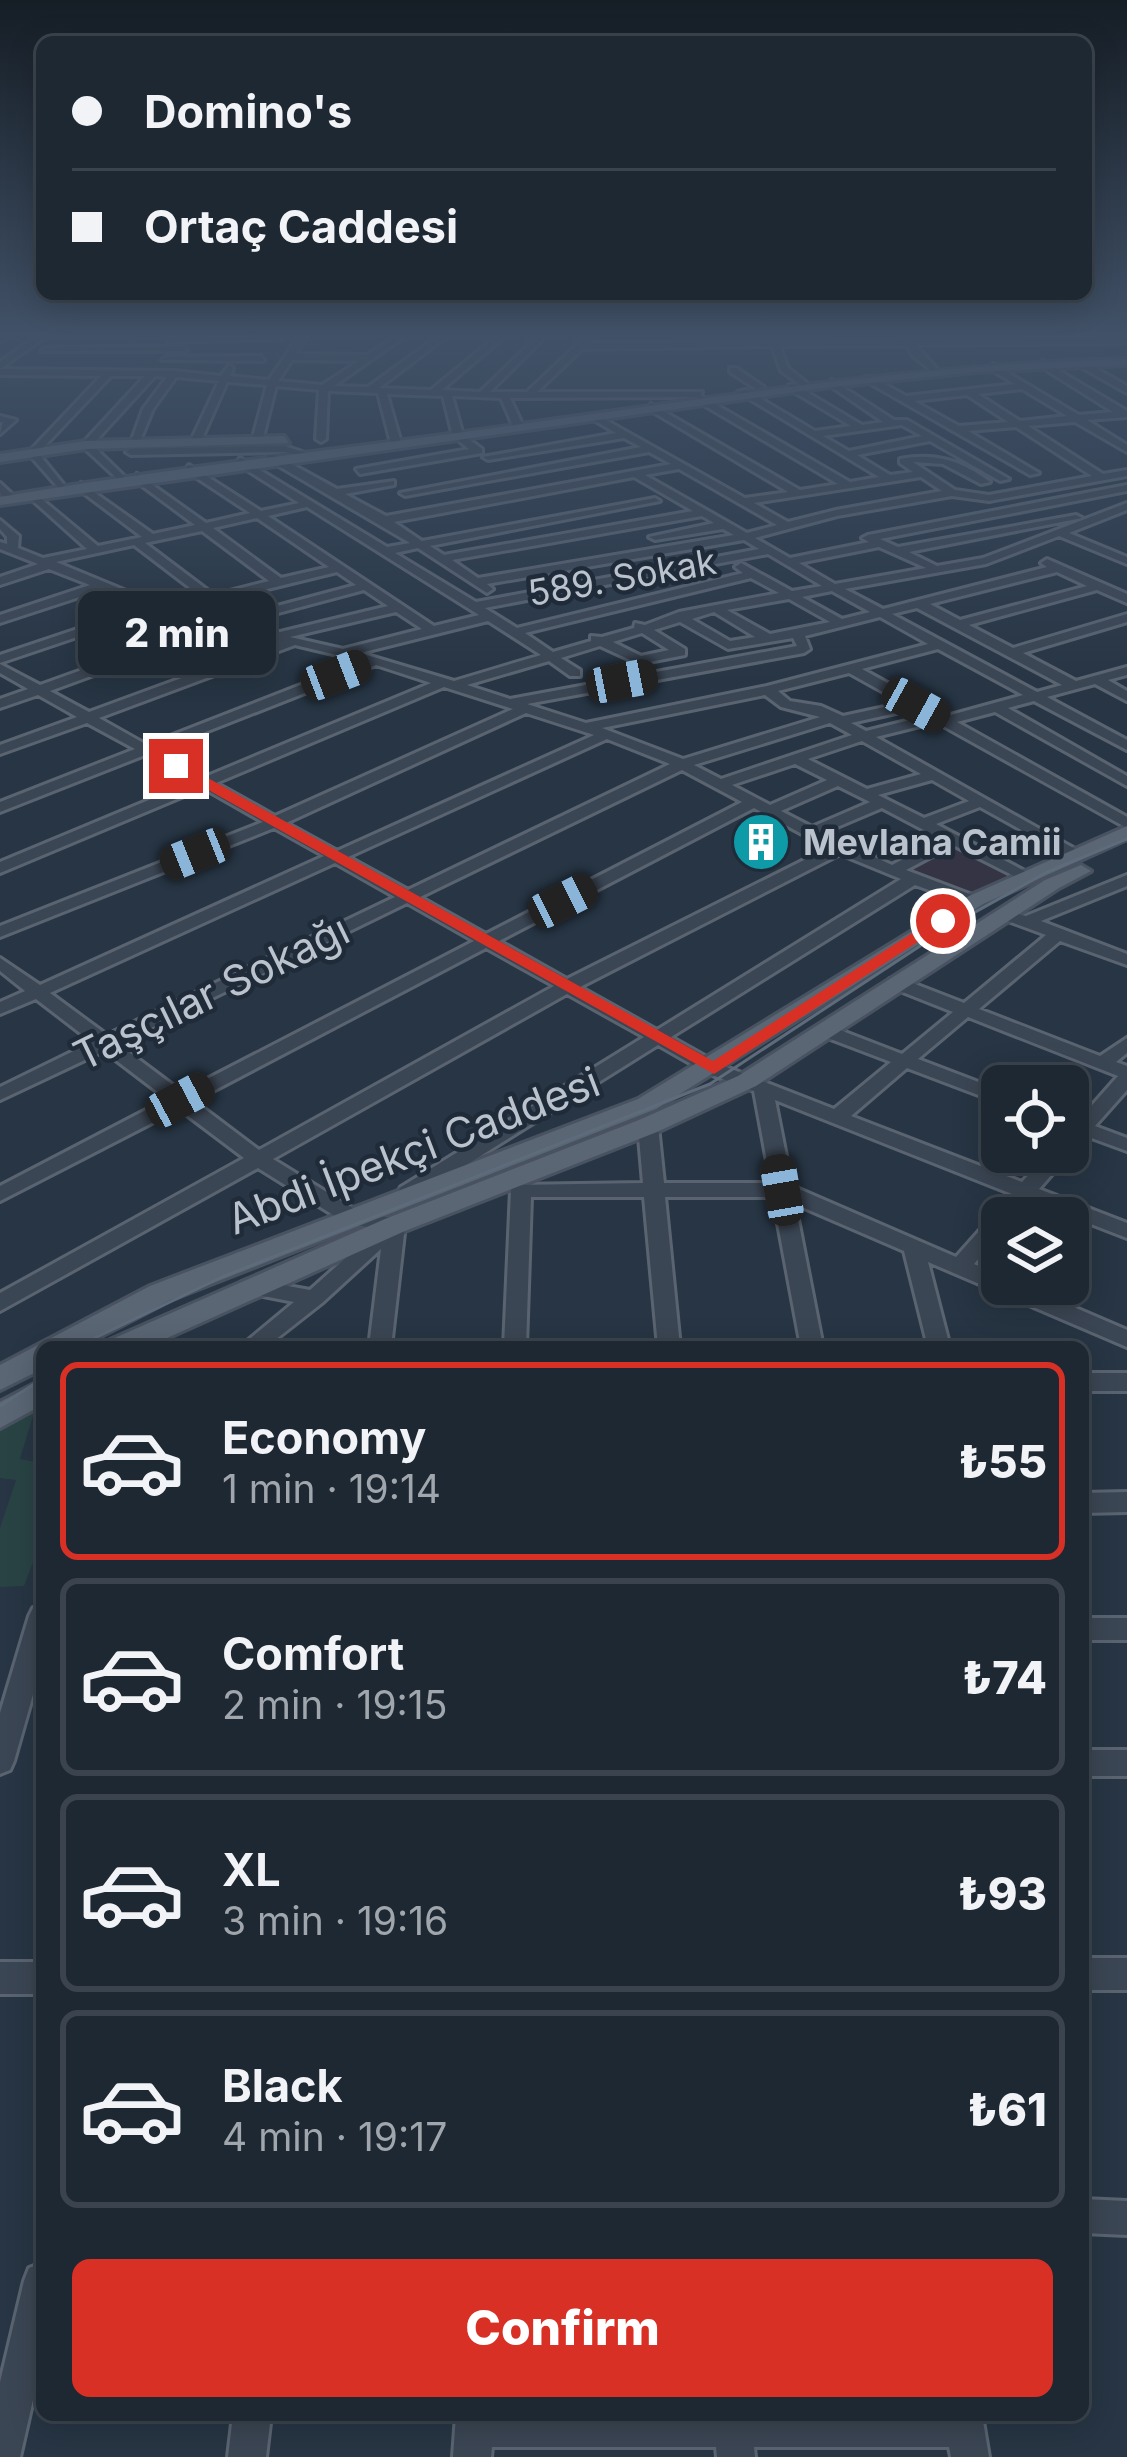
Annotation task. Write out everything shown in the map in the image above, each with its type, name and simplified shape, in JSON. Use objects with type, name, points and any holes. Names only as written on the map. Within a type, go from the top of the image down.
[{"type":"main road","points":[[0,458],[42,452]]},
{"type":"main road","points":[[5,500],[189,468],[321,452]]},
{"type":"main road","name":"Abdi İpekçi Caddesi","points":[[133,1341],[394,1214],[646,1104],[714,1069],[824,993],[974,901],[1127,832]]},
{"type":"main road","name":"Abdi İpekçi Caddesi","points":[[68,1341],[160,1294],[353,1218],[394,1214],[755,1084],[896,983],[1015,918],[1052,884],[1127,850]]},
{"type":"main road","points":[[0,1379],[36,1358]]},
{"type":"main road","points":[[0,1417],[36,1395]]},
{"type":"street","points":[[95,452],[279,583]]},
{"type":"street","points":[[293,452],[300,454]]},
{"type":"street","points":[[338,452],[360,471],[390,483],[430,513]]},
{"type":"street","points":[[480,452],[511,472]]},
{"type":"street","points":[[360,471],[507,452]]},
{"type":"street","points":[[540,452],[590,483]]},
{"type":"street","points":[[364,510],[511,472],[629,452]]},
{"type":"street","points":[[655,452],[788,527]]},
{"type":"street","points":[[727,452],[796,492]]},
{"type":"street","points":[[792,452],[848,485]]},
{"type":"street","points":[[844,452],[889,479]]},
{"type":"street","points":[[848,454],[860,452]]},
{"type":"street","points":[[958,452],[1004,478]]},
{"type":"street","points":[[998,452],[1034,473]]},
{"type":"street","points":[[1060,452],[1100,477]]},
{"type":"street","points":[[33,453],[63,490]]},
{"type":"street","points":[[985,482],[935,454],[904,460],[951,490],[988,498],[1127,473]]},
{"type":"street","points":[[271,457],[384,520],[503,598]]},
{"type":"street","points":[[240,461],[476,606],[575,673]]},
{"type":"street","points":[[384,520],[678,466]]},
{"type":"street","points":[[1066,469],[1082,466]]},
{"type":"street","points":[[189,468],[430,629]]},
{"type":"street","points":[[476,582],[745,537],[967,485],[1050,471]]},
{"type":"street","points":[[742,502],[925,473]]},
{"type":"street","points":[[637,474],[787,562],[1127,746]]},
{"type":"street","points":[[317,485],[376,476]]},
{"type":"street","points":[[333,494],[390,483]]},
{"type":"street","points":[[967,485],[1039,525],[1127,562]]},
{"type":"street","points":[[0,486],[5,500]]},
{"type":"street","points":[[81,486],[153,540]]},
{"type":"street","points":[[560,488],[627,529]]},
{"type":"street","points":[[937,569],[868,538],[1127,488]]},
{"type":"street","points":[[33,495],[97,551]]},
{"type":"street","points":[[362,552],[655,501]]},
{"type":"street","points":[[0,580],[97,551],[308,505]]},
{"type":"street","points":[[0,868],[449,684],[680,616],[1019,551],[1127,506]]},
{"type":"street","points":[[440,559],[703,513]]},
{"type":"street","points":[[893,551],[1097,516],[1127,526]]},
{"type":"street","points":[[0,523],[13,536],[6,547],[159,609],[374,660],[607,734],[682,764],[840,848],[974,901]]},
{"type":"street","points":[[530,557],[724,525]]},
{"type":"street","points":[[913,559],[1062,533]]},
{"type":"street","points":[[138,543],[212,599]]},
{"type":"street","points":[[787,562],[878,544]]},
{"type":"street","points":[[516,547],[549,571]]},
{"type":"street","name":"589. Sokak","points":[[476,606],[768,551]]},
{"type":"street","points":[[1019,551],[1127,599]]},
{"type":"street","points":[[728,559],[840,623]]},
{"type":"street","points":[[0,664],[159,609],[279,583],[336,562]]},
{"type":"street","points":[[680,616],[728,645],[840,623],[1058,568]]},
{"type":"street","points":[[515,632],[752,574]]},
{"type":"street","points":[[0,619],[103,585]]},
{"type":"street","points":[[0,704],[219,625],[365,586]]},
{"type":"street","points":[[959,624],[1099,586]]},
{"type":"street","points":[[918,603],[1077,687]]},
{"type":"street","points":[[271,638],[398,608]]},
{"type":"street","points":[[715,608],[765,637]]},
{"type":"street","points":[[343,653],[491,616]]},
{"type":"street","points":[[1013,652],[1127,618]]},
{"type":"street","points":[[596,639],[638,661],[680,652],[639,626]]},
{"type":"street","points":[[0,932],[273,823],[516,706],[804,649],[797,632]]},
{"type":"street","points":[[0,750],[294,641]]},
{"type":"street","points":[[584,727],[768,690],[938,645]]},
{"type":"street","points":[[0,807],[374,660]]},
{"type":"street","points":[[0,664],[273,823],[714,1069],[1127,1231]]},
{"type":"street","points":[[850,668],[1127,823]]},
{"type":"street","points":[[720,784],[862,736],[996,707],[1127,671]]},
{"type":"street","points":[[1098,680],[1127,697]]},
{"type":"street","points":[[768,690],[786,704],[816,709],[1076,854]]},
{"type":"street","name":"Taşçılar Sokağı","points":[[0,1094],[682,764],[831,718],[843,720],[916,705]]},
{"type":"street","points":[[996,707],[1127,782]]},
{"type":"street","points":[[0,1009],[607,734]]},
{"type":"street","points":[[799,760],[1026,876]]},
{"type":"street","points":[[865,794],[932,776]]},
{"type":"street","points":[[0,1194],[488,940],[762,806],[838,781]]},
{"type":"street","points":[[923,824],[979,802]]},
{"type":"street","points":[[812,832],[882,803]]},
{"type":"street","points":[[894,870],[952,839]]},
{"type":"street","points":[[0,1303],[568,986],[840,848]]},
{"type":"street","points":[[259,1341],[314,1298],[394,1214],[659,1036],[916,878]]},
{"type":"street","points":[[1015,918],[1127,880]]},
{"type":"street","points":[[1015,918],[1127,960]]},
{"type":"street","points":[[837,1117],[1058,934]]},
{"type":"street","points":[[1102,952],[1127,940]]},
{"type":"street","points":[[0,963],[257,1159],[353,1218]]},
{"type":"street","points":[[896,983],[1127,1075],[1089,1115]]},
{"type":"street","points":[[826,1031],[981,1090]]},
{"type":"street","points":[[1103,1063],[1127,1044]]},
{"type":"street","points":[[755,1084],[782,1190],[811,1341]]},
{"type":"street","points":[[648,1126],[668,1341]]},
{"type":"street","points":[[1089,1136],[1127,1145]]},
{"type":"street","points":[[1021,1197],[1042,1173]]},
{"type":"street","points":[[515,1341],[521,1190],[782,1190],[1127,1339]]},
{"type":"street","points":[[381,1341],[394,1214]]},
{"type":"street","points":[[959,1267],[981,1242]]},
{"type":"street","points":[[914,1248],[937,1341]]},
{"type":"street","points":[[250,1287],[314,1298]]},
{"type":"street","points":[[1089,1382],[1127,1382]]},
{"type":"street","points":[[1089,1503],[1127,1502]]},
{"type":"street","points":[[1089,1629],[1127,1629]]},
{"type":"street","points":[[0,1761],[36,1637]]},
{"type":"street","points":[[1089,1763],[1127,1763]]},
{"type":"street","points":[[1089,1974],[1127,1974]]},
{"type":"street","points":[[0,1978],[36,1978]]},
{"type":"street","points":[[1089,2216],[1127,2218]]},
{"type":"street","points":[[2,2457],[36,2307]]},
{"type":"street","points":[[247,2457],[251,2421]]},
{"type":"street","points":[[473,2433],[967,2433]]},
{"type":"shaded area","points":[[956,843],[1018,875],[969,897],[905,869]]},
{"type":"green space","points":[[36,1401],[20,1459],[36,1462],[36,1555],[24,1586],[0,1587],[0,1528],[16,1480],[0,1478],[0,1425]]},
{"type":"tram line","points":[[89,1341],[222,1277],[710,1084],[952,925],[1047,872],[1127,839]]},
{"type":"tram line","points":[[0,1406],[36,1383]]},
{"type":"place","name":"Mevlana Camii","points":[[761,842]]},
{"type":"route","points":[[176,766],[714,1069],[824,993],[943,921]]}]
